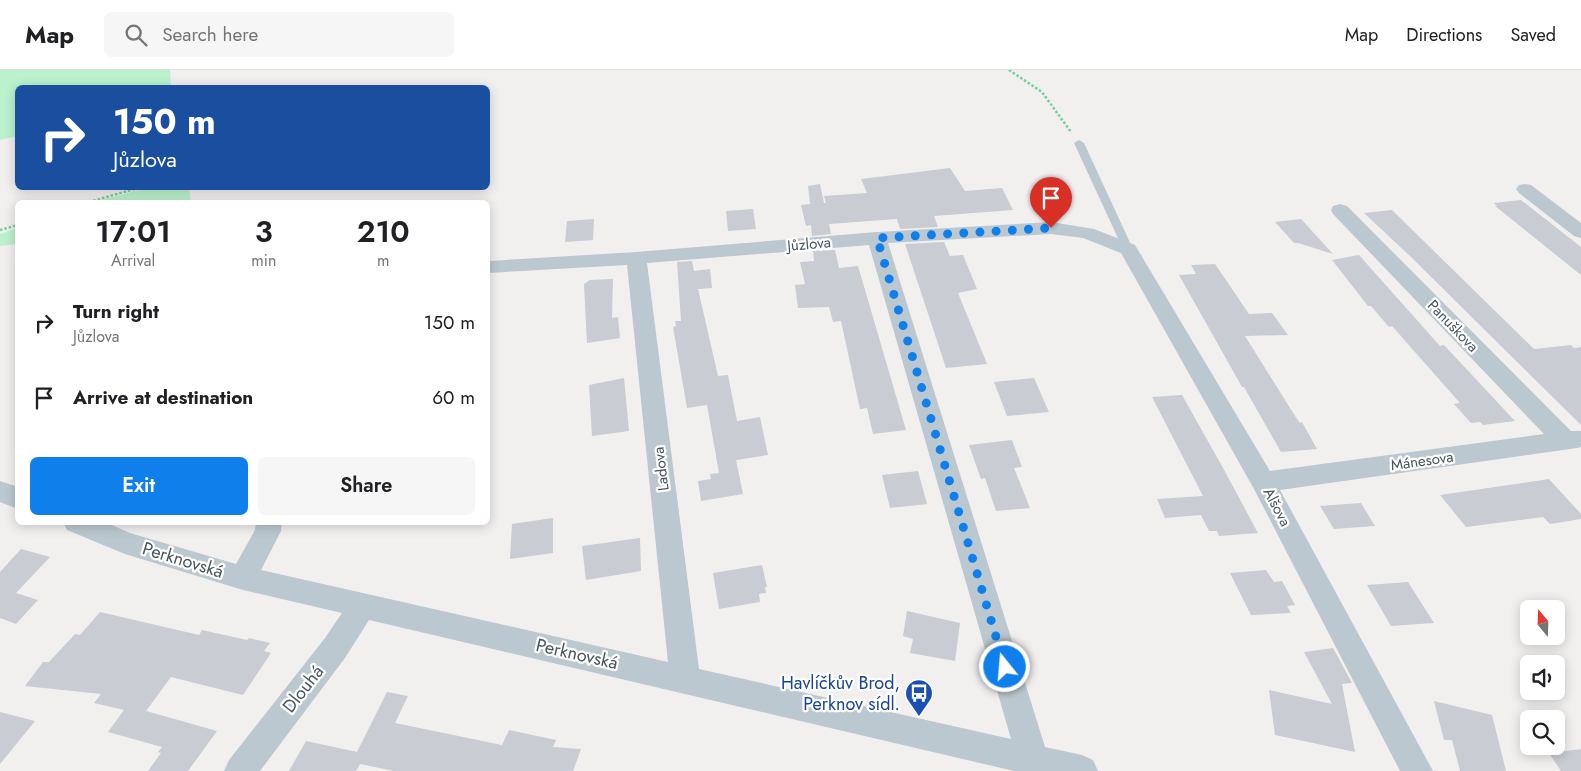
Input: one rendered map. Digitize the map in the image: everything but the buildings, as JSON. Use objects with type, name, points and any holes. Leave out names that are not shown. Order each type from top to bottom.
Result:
[{"type":"street","points":[[1525,190],[1581,232]]},
{"type":"street","name":"Panuškova","points":[[1340,210],[1573,440]]},
{"type":"street","name":"Jůzlova","points":[[490,267],[636,258],[877,238],[1051,228],[1087,233],[1128,249]]},
{"type":"street","points":[[877,238],[1036,765]]},
{"type":"street","name":"Alšova","points":[[1128,249],[1264,482],[1417,771]]},
{"type":"street","name":"Ladova","points":[[636,258],[685,679]]},
{"type":"street","name":"Mánesova","points":[[1264,482],[1573,440]]},
{"type":"street","points":[[0,491],[15,498]]},
{"type":"street","name":"Perknovská","points":[[83,525],[125,543],[243,578],[685,679],[1036,765],[1082,771]]},
{"type":"street","points":[[243,578],[269,525]]},
{"type":"street","name":"Dlouhá","points":[[240,771],[335,648],[363,606]]},
{"type":"lane","points":[[1079,143],[1128,249]]},
{"type":"path","points":[[1009,70],[1042,92],[1079,143]]},
{"type":"path","points":[[96,200],[131,190]]},
{"type":"path","points":[[0,230],[15,225]]},
{"type":"green space","points":[[0,70],[170,70],[171,85],[15,85],[15,136],[0,140]]},
{"type":"green space","points":[[139,190],[189,190],[191,200],[102,200]]},
{"type":"green space","points":[[15,229],[15,244],[0,246],[0,234]]},
{"type":"place","name":"Havlíčkův Brod, Perknov sídl.","points":[[919,717]]},
{"type":"route","points":[[1005,667],[877,238],[1051,228]]}]
